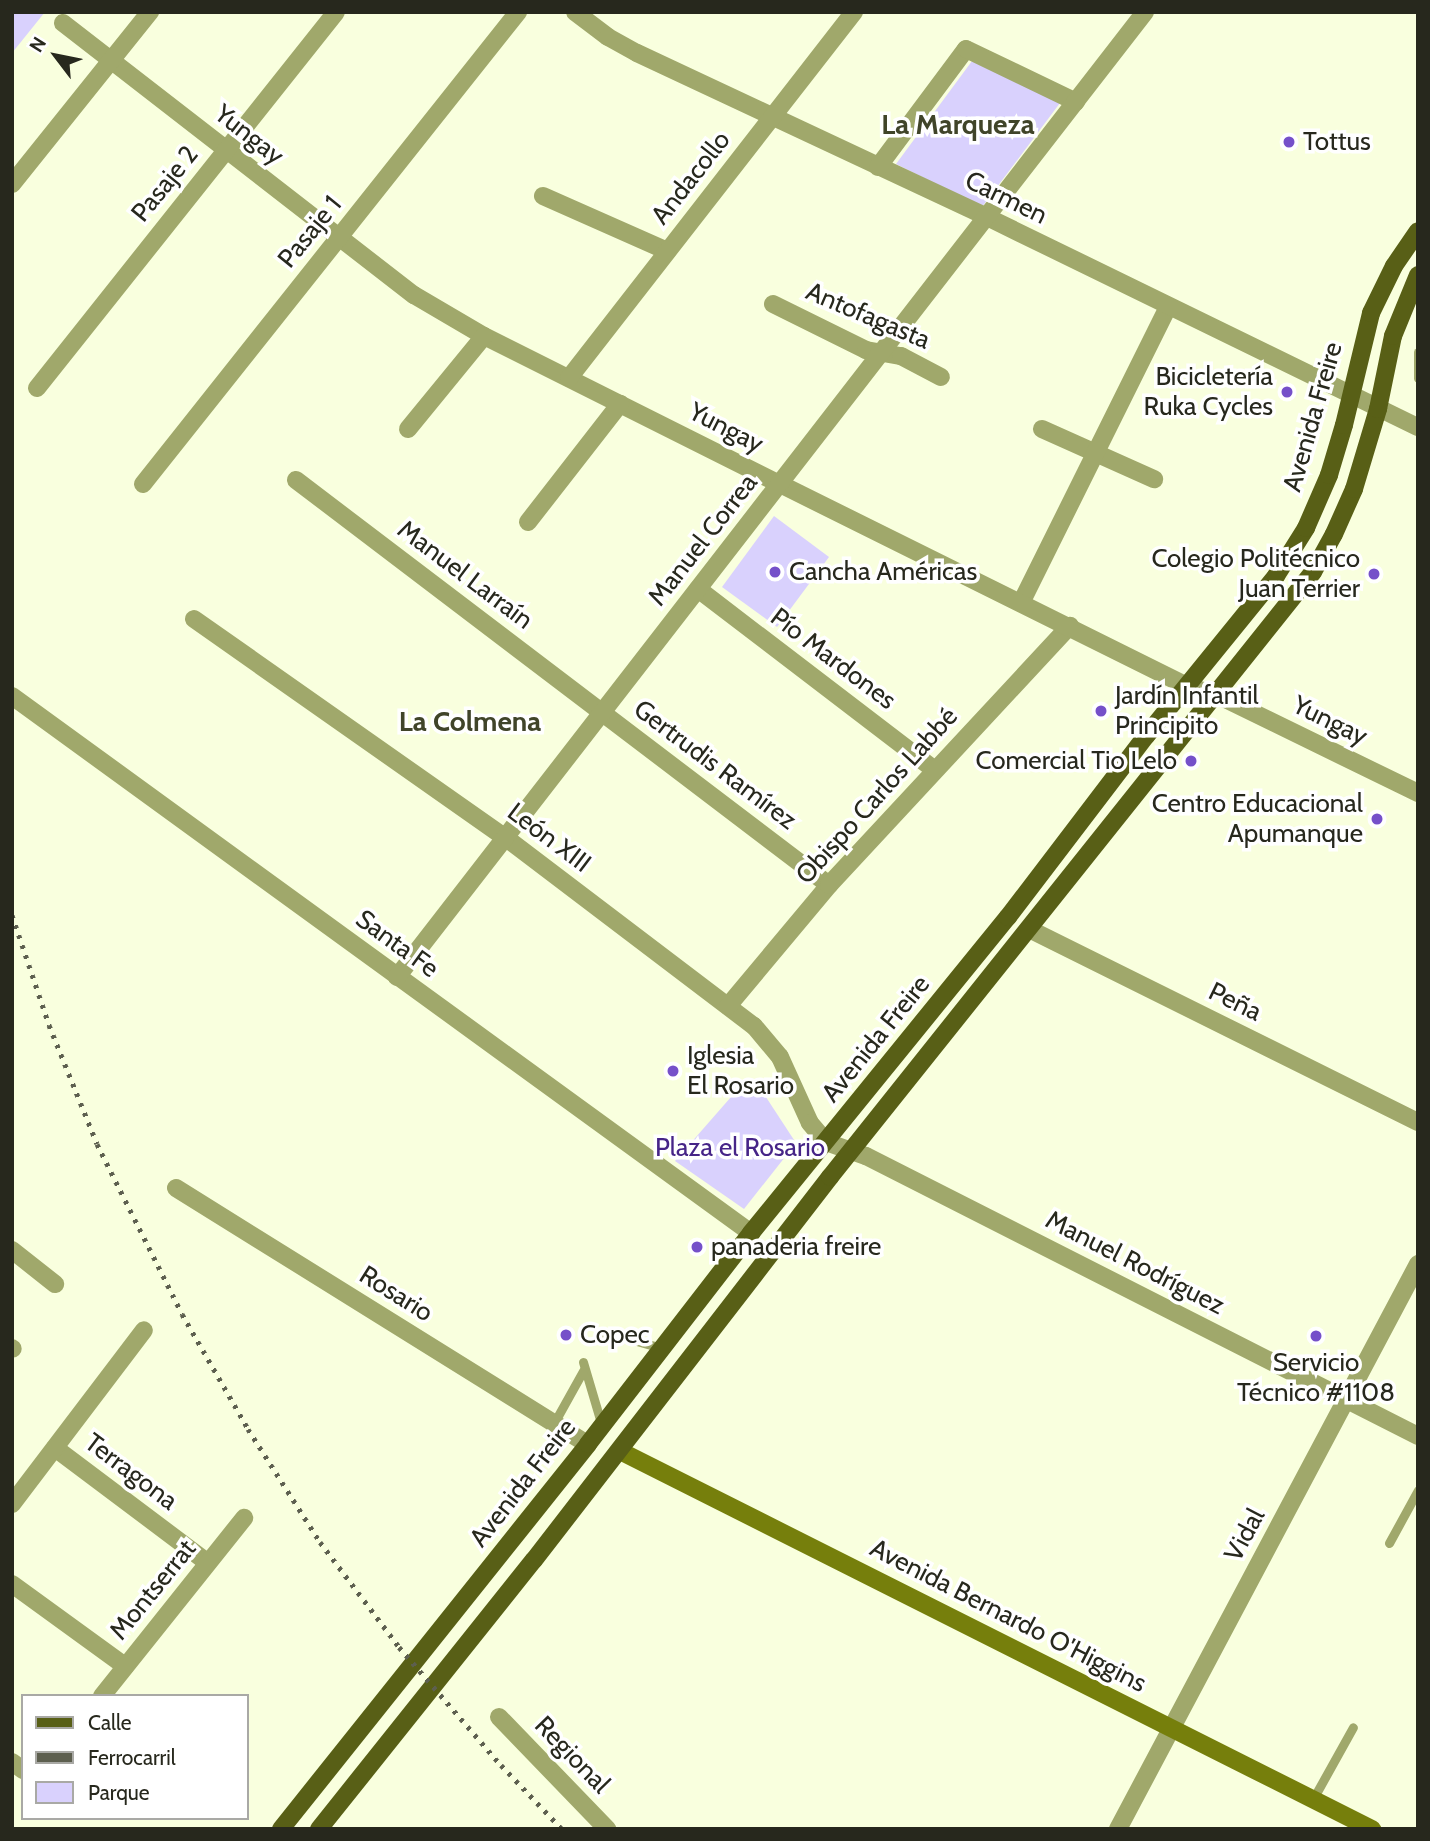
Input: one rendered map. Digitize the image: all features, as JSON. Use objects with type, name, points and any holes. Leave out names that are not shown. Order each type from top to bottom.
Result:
[{"type":"main road","name":"Avenida Freire","points":[[281,1829],[588,1444],[751,1233],[999,928],[1276,576],[1306,528],[1329,475],[1371,313],[1394,266],[1418,231]]},
{"type":"main road","name":"Avenida Freire","points":[[319,1829],[620,1451],[852,1150],[1288,606],[1324,555],[1354,489],[1378,409],[1393,336],[1418,275]]},
{"type":"main road","points":[[751,1233],[751,1279]]},
{"type":"main road","points":[[618,1404],[615,1429],[620,1451]]},
{"type":"main road","name":"Avenida Bernardo O'Higgins","points":[[620,1451],[1372,1829]]},
{"type":"street","points":[[12,184],[149,12]]},
{"type":"street","name":"Pasaje 2","points":[[37,388],[336,12]]},
{"type":"street","name":"Pasaje 1","points":[[143,484],[518,12]]},
{"type":"street","name":"Carmen","points":[[575,12],[608,37],[637,53],[987,218],[1418,427]]},
{"type":"street","name":"Andacollo","points":[[569,377],[854,12]]},
{"type":"street","name":"Manuel Correa","points":[[397,977],[1145,12]]},
{"type":"street","name":"Yungay","points":[[63,23],[414,295],[484,336],[1187,686],[1217,695],[1418,793]]},
{"type":"street","points":[[878,167],[966,49],[1076,102]]},
{"type":"street","points":[[543,196],[667,251]]},
{"type":"street","name":"Antofagasta","points":[[774,304],[866,350],[901,356],[941,377]]},
{"type":"street","points":[[1021,603],[1093,451],[1168,307]]},
{"type":"street","points":[[408,429],[484,336]]},
{"type":"street","points":[[528,523],[620,404]]},
{"type":"street","points":[[1042,429],[1154,478]]},
{"type":"street","name":"Manuel Larraín","points":[[296,480],[603,712]]},
{"type":"street","name":"Pío Mardones","points":[[698,590],[935,770]]},
{"type":"street","name":"León XIII","points":[[194,619],[506,838],[728,1006],[773,1046],[810,1123],[826,1142]]},
{"type":"street","name":"Obispo Carlos Labbé","points":[[728,1006],[829,885],[1070,626]]},
{"type":"street","name":"Santa Fe","points":[[12,696],[751,1233]]},
{"type":"street","name":"Gertrudis Ramírez","points":[[603,712],[829,885]]},
{"type":"street","name":"Peña","points":[[1029,929],[1418,1122]]},
{"type":"street","name":"Manuel Rodríguez","points":[[826,1142],[852,1150],[1418,1436]]},
{"type":"street","name":"Rosario","points":[[176,1188],[588,1444]]},
{"type":"street","points":[[12,1250],[55,1284]]},
{"type":"street","name":"Vidal","points":[[1118,1829],[1418,1265]]},
{"type":"street","points":[[12,1504],[144,1330]]},
{"type":"street","name":"Terragona","points":[[55,1448],[208,1563]]},
{"type":"street","name":"Montserrat","points":[[104,1694],[244,1518]]},
{"type":"street","points":[[12,1584],[125,1667]]},
{"type":"street","name":"Regional","points":[[499,1717],[607,1829]]},
{"type":"lane","points":[[1418,354],[1418,379]]},
{"type":"lane","points":[[600,1337],[615,1335],[663,1348]]},
{"type":"lane","points":[[554,1423],[583,1367],[602,1426]]},
{"type":"lane","points":[[1389,1543],[1418,1490]]},
{"type":"lane","points":[[1313,1799],[1353,1727]]},
{"type":"green space","points":[[12,12],[45,12],[12,53]]},
{"type":"green space","points":[[972,61],[1060,103],[982,207],[896,164]]},
{"type":"green space","name":"Cancha Américas","points":[[774,516],[829,557],[777,627],[722,587]]},
{"type":"green space","name":"Plaza el Rosario","points":[[745,1081],[760,1088],[796,1143],[744,1209],[675,1161]]},
{"type":"railway","points":[[12,915],[49,1025],[97,1144],[182,1314],[248,1429],[320,1542],[399,1647],[501,1765],[562,1829]]},
{"type":"place","name":"Tottus","points":[[1289,142]]},
{"type":"place","name":"Bicicletería Ruka Cycles","points":[[1287,392]]},
{"type":"place","name":"Cancha Américas","points":[[775,572]]},
{"type":"place","name":"Colegio Politécnico Juan Terrier","points":[[1374,574]]},
{"type":"place","name":"Jardín Infantil Principito","points":[[1101,711]]},
{"type":"place","name":"Comercial Tio Lelo","points":[[1191,761]]},
{"type":"place","name":"Centro Educacional Apumanque","points":[[1377,819]]},
{"type":"place","name":"Iglesia El Rosario","points":[[673,1071]]},
{"type":"place","name":"panaderia freire","points":[[697,1247]]},
{"type":"place","name":"Copec","points":[[566,1335]]},
{"type":"place","name":"Servicio Técnico #1108","points":[[1316,1336]]},
{"type":"district","name":"La Marqueza","points":[[958,124]]},
{"type":"district","name":"La Colmena","points":[[470,721]]}]
